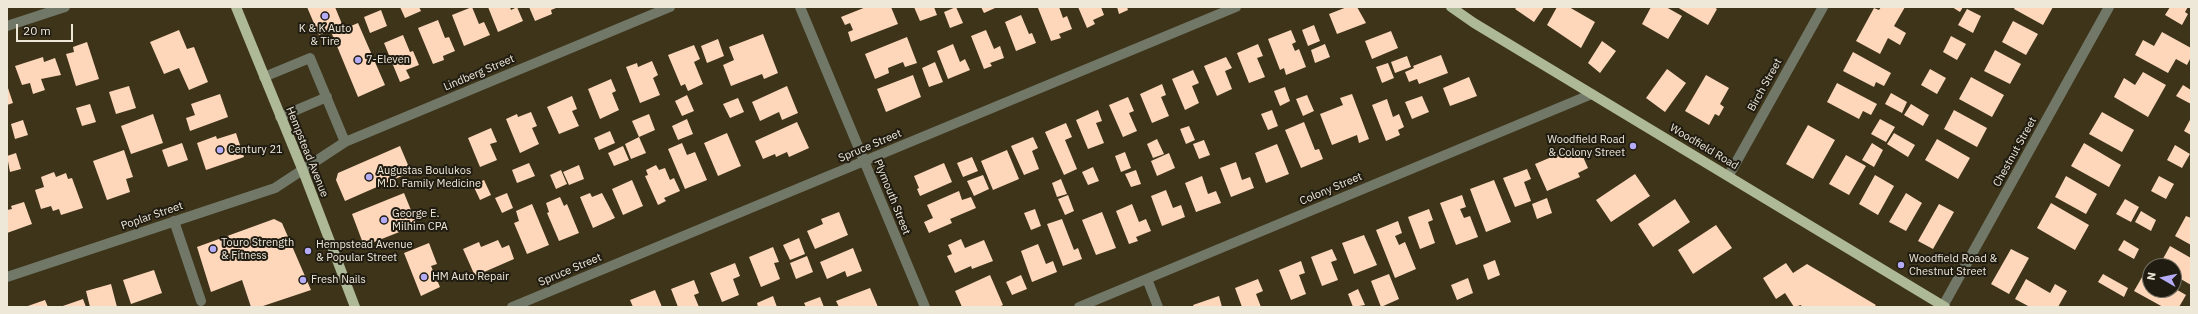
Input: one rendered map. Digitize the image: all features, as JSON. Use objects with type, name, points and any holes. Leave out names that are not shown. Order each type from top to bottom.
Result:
[{"type":"main road","name":"Hempstead Avenue","points":[[236,7],[303,171],[355,307]]},
{"type":"main road","name":"Woodfield Road","points":[[1451,7],[1943,307]]},
{"type":"street","points":[[7,26],[65,7]]},
{"type":"street","name":"Lindberg Street","points":[[303,171],[345,142],[670,7]]},
{"type":"street","name":"Plymouth Street","points":[[800,7],[925,307]]},
{"type":"street","name":"Spruce Street","points":[[512,307],[1236,7]]},
{"type":"street","name":"Birch Street","points":[[1729,176],[1822,7]]},
{"type":"street","name":"Chestnut Street","points":[[1943,307],[2109,7]]},
{"type":"street","points":[[264,77],[310,58],[345,142]]},
{"type":"street","name":"Colony Street","points":[[1078,307],[1592,94]]},
{"type":"street","points":[[280,117],[327,97]]},
{"type":"street","name":"Poplar Street","points":[[7,277],[275,188],[303,171]]},
{"type":"street","points":[[174,221],[201,301]]},
{"type":"street","points":[[1147,279],[1158,307]]},
{"type":"building","name":"K & K Auto & Tire","points":[[307,7],[335,7],[342,24],[319,35]]},
{"type":"building","points":[[400,7],[419,7],[421,11],[405,18]]},
{"type":"building","points":[[472,7],[479,24],[484,22],[490,35],[464,46],[452,15]]},
{"type":"building","points":[[488,7],[510,7],[511,10],[517,7],[523,21],[498,32]]},
{"type":"building","points":[[529,7],[556,8],[551,10],[552,14],[535,21]]},
{"type":"building","points":[[866,7],[891,7],[898,24],[851,42],[848,32],[853,30],[850,23],[845,25],[841,17]]},
{"type":"building","points":[[914,7],[934,7],[937,15],[920,21]]},
{"type":"building","points":[[956,7],[963,23],[950,28],[944,12]]},
{"type":"building","points":[[981,7],[994,7],[995,8],[984,13]]},
{"type":"building","points":[[1059,7],[1063,18],[1067,16],[1072,29],[1059,34],[1061,38],[1051,41],[1038,8]]},
{"type":"building","points":[[1078,7],[1101,7],[1104,15],[1093,20],[1095,24],[1087,28]]},
{"type":"building","points":[[1117,7],[1127,7],[1128,10],[1119,14]]},
{"type":"building","points":[[1347,7],[1357,7],[1366,23],[1337,34],[1329,14]]},
{"type":"building","points":[[1517,7],[1544,7],[1534,22],[1515,9]]},
{"type":"building","points":[[1557,7],[1569,7],[1595,22],[1581,48],[1547,25]]},
{"type":"building","points":[[1651,7],[1666,7],[1682,16],[1668,39],[1642,24]]},
{"type":"building","points":[[1677,7],[1714,7],[1717,9],[1708,25]]},
{"type":"building","points":[[1881,7],[1905,7],[1894,26],[1906,33],[1900,45],[1888,38],[1880,54],[1856,41],[1874,8],[1879,10]]},
{"type":"building","points":[[1952,7],[1963,7],[1960,12]]},
{"type":"building","points":[[2015,7],[2053,7],[2043,25],[2014,9]]},
{"type":"building","points":[[2170,7],[2188,7],[2185,12],[2188,14],[2182,25],[2165,15]]},
{"type":"building","points":[[1967,9],[1981,16],[1973,33],[1958,25]]},
{"type":"building","points":[[381,10],[387,26],[370,33],[364,17]]},
{"type":"building","points":[[1021,15],[1029,34],[1032,33],[1036,43],[1016,51],[1005,22]]},
{"type":"building","points":[[438,20],[445,38],[449,37],[455,51],[443,56],[444,60],[433,64],[418,28]]},
{"type":"building","points":[[2013,21],[2038,34],[2026,55],[2002,42]]},
{"type":"building","name":"7-Eleven","points":[[358,23],[385,85],[358,97],[332,34]]},
{"type":"building","points":[[1314,25],[1320,41],[1308,46],[1302,30]]},
{"type":"building","points":[[179,30],[187,49],[194,47],[208,82],[189,90],[179,68],[164,74],[150,42]]},
{"type":"building","points":[[986,30],[994,49],[1000,46],[1004,58],[990,63],[992,66],[984,69],[971,36]]},
{"type":"building","points":[[1291,30],[1296,42],[1292,44],[1295,51],[1299,49],[1306,67],[1286,75],[1284,68],[1280,70],[1268,39]]},
{"type":"building","points":[[1391,31],[1398,48],[1372,59],[1365,41]]},
{"type":"building","points":[[2162,32],[2191,48],[2191,57],[2187,65],[2176,59],[2168,73],[2135,55],[2143,40],[2154,46]]},
{"type":"building","points":[[763,34],[778,73],[764,79],[762,74],[731,86],[723,65],[734,60],[729,47]]},
{"type":"building","points":[[403,35],[410,52],[413,51],[419,65],[406,70],[410,78],[400,82],[384,43]]},
{"type":"building","points":[[1951,36],[1966,44],[1957,60],[1943,52]]},
{"type":"building","points":[[907,37],[917,63],[905,67],[903,62],[888,68],[889,73],[875,79],[865,54]]},
{"type":"building","points":[[718,39],[724,56],[707,63],[701,46]]},
{"type":"building","points":[[1602,41],[1616,51],[1600,73],[1588,63]]},
{"type":"building","points":[[87,42],[99,79],[76,86],[66,54],[74,52],[73,47]]},
{"type":"building","points":[[953,44],[960,62],[965,59],[970,70],[948,79],[937,51]]},
{"type":"building","points":[[1258,44],[1263,56],[1257,58],[1265,77],[1249,83],[1237,53]]},
{"type":"building","points":[[1325,44],[1330,57],[1315,63],[1311,50]]},
{"type":"building","points":[[694,45],[700,59],[694,62],[703,84],[688,91],[685,84],[681,86],[668,55]]},
{"type":"building","points":[[1995,50],[2021,64],[2010,84],[1984,71]]},
{"type":"building","points":[[1853,52],[1891,73],[1884,86],[1876,82],[1874,87],[1843,71]]},
{"type":"building","points":[[1441,55],[1448,73],[1419,84],[1417,79],[1409,82],[1405,72],[1414,68],[1413,66]]},
{"type":"building","points":[[1407,56],[1411,67],[1395,73],[1391,62]]},
{"type":"building","points":[[43,57],[44,62],[55,58],[61,75],[41,79],[45,90],[33,94],[30,83],[22,85],[15,66]]},
{"type":"building","points":[[1226,57],[1232,68],[1225,71],[1232,89],[1217,96],[1204,66]]},
{"type":"building","points":[[652,61],[658,75],[653,78],[660,95],[640,103],[626,67],[637,63],[638,67]]},
{"type":"building","points":[[935,62],[943,82],[929,87],[922,68]]},
{"type":"building","points":[[1388,63],[1394,78],[1382,83],[1376,67]]},
{"type":"building","points":[[1667,69],[1686,83],[1665,112],[1646,98]]},
{"type":"building","points":[[1930,69],[1946,78],[1937,94],[1921,85]]},
{"type":"building","points":[[1193,70],[1199,83],[1192,86],[1199,103],[1185,110],[1172,79]]},
{"type":"building","points":[[2143,72],[2166,85],[2148,117],[2114,97],[2124,78],[2135,85]]},
{"type":"building","points":[[913,75],[921,97],[886,112],[877,89]]},
{"type":"building","points":[[1706,75],[1729,88],[1720,104],[1724,107],[1719,116],[1715,114],[1709,125],[1685,111]]},
{"type":"building","points":[[1469,77],[1477,96],[1450,106],[1443,88]]},
{"type":"building","points":[[1971,77],[2004,95],[1992,117],[1959,99]]},
{"type":"building","points":[[611,79],[616,91],[612,93],[619,110],[600,119],[588,89]]},
{"type":"building","points":[[1837,83],[1877,104],[1871,115],[1863,111],[1859,119],[1827,102]]},
{"type":"building","points":[[1162,84],[1166,95],[1161,97],[1169,116],[1152,123],[1140,94]]},
{"type":"building","points":[[7,85],[13,103],[7,105]]},
{"type":"building","points":[[2183,85],[2191,90],[2191,104],[2176,96]]},
{"type":"building","points":[[129,86],[136,108],[116,114],[109,92]]},
{"type":"building","points":[[787,86],[798,113],[782,120],[779,112],[760,121],[752,102]]},
{"type":"building","points":[[1285,87],[1290,101],[1280,106],[1274,91]]},
{"type":"building","points":[[1891,93],[1907,102],[1902,113],[1885,104]]},
{"type":"building","points":[[220,94],[228,117],[190,131],[186,118],[195,115],[191,104]]},
{"type":"building","points":[[1352,94],[1369,139],[1359,143],[1357,135],[1332,145],[1320,114],[1343,105],[1340,98]]},
{"type":"building","points":[[687,95],[694,111],[682,116],[675,101]]},
{"type":"building","points":[[1307,95],[1314,111],[1303,116],[1296,99]]},
{"type":"building","points":[[572,96],[577,109],[572,111],[579,126],[559,134],[547,107]]},
{"type":"building","points":[[1422,96],[1429,112],[1412,119],[1405,102]]},
{"type":"building","points":[[1128,97],[1134,111],[1129,113],[1137,131],[1123,137],[1109,105]]},
{"type":"building","points":[[738,98],[744,112],[730,118],[723,104]]},
{"type":"building","points":[[1387,99],[1393,117],[1399,114],[1404,127],[1398,130],[1400,135],[1386,141],[1372,105]]},
{"type":"building","points":[[90,104],[96,122],[82,126],[76,108]]},
{"type":"building","points":[[1911,104],[1929,115],[1923,126],[1904,115]]},
{"type":"building","points":[[1098,110],[1102,121],[1096,123],[1104,143],[1088,149],[1076,120]]},
{"type":"building","points":[[1272,110],[1278,126],[1268,130],[1261,114]]},
{"type":"building","points":[[1954,110],[1987,128],[1977,147],[1944,129]]},
{"type":"building","points":[[531,112],[537,126],[532,128],[539,144],[520,153],[506,119],[517,114],[518,117]]},
{"type":"building","points":[[2102,112],[2134,130],[2122,152],[2089,134]]},
{"type":"building","points":[[153,114],[163,143],[131,154],[121,126]]},
{"type":"building","points":[[649,114],[655,130],[639,137],[632,121]]},
{"type":"building","points":[[2191,118],[2191,135],[2184,131]]},
{"type":"building","points":[[687,119],[693,134],[678,140],[672,126]]},
{"type":"building","points":[[1880,119],[1895,127],[1886,142],[1871,134]]},
{"type":"building","points":[[23,120],[28,135],[15,139],[11,124]]},
{"type":"building","points":[[797,122],[809,148],[789,157],[787,152],[776,157],[775,154],[763,159],[755,141]]},
{"type":"building","points":[[1304,122],[1315,150],[1319,149],[1323,159],[1301,168],[1285,130]]},
{"type":"building","points":[[1066,123],[1072,137],[1065,140],[1077,169],[1064,175],[1045,132]]},
{"type":"building","points":[[1808,125],[1835,140],[1813,179],[1786,164]]},
{"type":"building","points":[[1189,126],[1195,140],[1186,144],[1180,129]]},
{"type":"building","points":[[491,128],[497,142],[490,144],[497,160],[480,167],[468,138]]},
{"type":"building","points":[[610,131],[615,143],[599,150],[594,138]]},
{"type":"building","name":"Century 21","points":[[236,133],[244,157],[206,170],[197,143],[216,136],[217,139]]},
{"type":"building","points":[[727,133],[741,166],[718,176],[704,143]]},
{"type":"building","points":[[1894,133],[1915,145],[1908,157],[1887,144]]},
{"type":"building","points":[[639,137],[646,153],[631,159],[625,144]]},
{"type":"building","points":[[1033,137],[1038,148],[1032,151],[1039,169],[1024,175],[1011,146]]},
{"type":"building","points":[[1157,139],[1164,154],[1153,158],[1147,144]]},
{"type":"building","points":[[1937,139],[1970,158],[1958,179],[1925,160]]},
{"type":"building","points":[[1204,140],[1210,155],[1199,159],[1193,144]]},
{"type":"building","points":[[182,143],[188,160],[168,167],[162,150]]},
{"type":"building","points":[[682,143],[687,155],[695,152],[707,180],[685,189],[668,149]]},
{"type":"building","points":[[1872,143],[1883,150],[1874,167],[1862,160]]},
{"type":"building","points":[[2084,143],[2121,165],[2109,187],[2071,166]]},
{"type":"building","points":[[1277,144],[1289,174],[1266,183],[1255,153]]},
{"type":"building","points":[[2175,145],[2190,154],[2182,168],[2167,160]]},
{"type":"building","name":"Augustas Boulukos M.D. Family Medicine","points":[[400,146],[411,172],[345,201],[336,180],[338,173]]},
{"type":"building","points":[[623,146],[629,160],[614,166],[608,153]]},
{"type":"building","points":[[124,150],[133,177],[126,179],[130,192],[107,200],[93,161]]},
{"type":"building","points":[[1007,150],[1019,179],[993,190],[981,161]]},
{"type":"building","points":[[1568,150],[1570,154],[1580,150],[1588,168],[1578,173],[1580,177],[1547,191],[1535,164]]},
{"type":"building","points":[[1125,152],[1131,168],[1121,172],[1115,156]]},
{"type":"building","points":[[16,153],[21,169],[10,172],[7,156]]},
{"type":"building","points":[[1169,153],[1175,168],[1157,176],[1151,161]]},
{"type":"building","points":[[1846,155],[1866,166],[1849,195],[1829,184]]},
{"type":"building","points":[[972,157],[978,171],[963,177],[957,163]]},
{"type":"building","points":[[1236,162],[1242,180],[1250,177],[1254,188],[1231,197],[1220,168]]},
{"type":"building","points":[[529,163],[535,176],[517,183],[512,170]]},
{"type":"building","points":[[944,163],[952,182],[920,196],[917,189],[919,188],[914,176]]},
{"type":"building","points":[[579,165],[584,179],[569,185],[563,172]]},
{"type":"building","points":[[656,165],[659,170],[665,168],[670,180],[674,178],[680,191],[664,198],[666,201],[658,205],[645,176],[648,175],[646,170]]},
{"type":"building","points":[[1093,167],[1099,181],[1088,185],[1082,172]]},
{"type":"building","points":[[1527,169],[1531,179],[1524,182],[1531,201],[1515,207],[1503,178]]},
{"type":"building","points":[[561,170],[567,184],[556,189],[550,175]]},
{"type":"building","points":[[1136,170],[1141,184],[1131,187],[1125,174]]},
{"type":"building","points":[[54,172],[56,177],[66,173],[68,179],[72,178],[83,208],[61,215],[59,209],[53,211],[51,206],[41,209],[35,190],[44,187],[41,177]]},
{"type":"building","points":[[1635,174],[1650,196],[1611,222],[1596,200]]},
{"type":"building","points":[[983,175],[989,189],[974,196],[967,181]]},
{"type":"building","points":[[1875,175],[1894,186],[1878,215],[1859,204]]},
{"type":"building","points":[[1202,176],[1208,194],[1216,191],[1221,203],[1196,212],[1185,183]]},
{"type":"building","points":[[2066,176],[2097,194],[2086,214],[2055,197]]},
{"type":"building","points":[[2159,176],[2174,184],[2166,199],[2151,191]]},
{"type":"building","points":[[1061,179],[1067,194],[1057,197],[1052,183]]},
{"type":"building","points":[[484,180],[491,195],[480,200],[473,185]]},
{"type":"building","points":[[632,180],[643,206],[623,215],[612,189]]},
{"type":"building","points":[[1494,180],[1511,222],[1486,232],[1470,189]]},
{"type":"building","points":[[1166,190],[1173,208],[1181,205],[1185,217],[1162,226],[1151,196]]},
{"type":"building","points":[[959,191],[962,200],[971,197],[976,208],[950,219],[952,223],[929,233],[924,222],[933,218],[927,205]]},
{"type":"building","name":"George E. Milhim CPA","points":[[404,193],[417,225],[364,246],[352,214]]},
{"type":"building","points":[[507,193],[513,208],[502,213],[495,198]]},
{"type":"building","points":[[590,193],[592,197],[602,193],[615,218],[593,228],[580,197]]},
{"type":"building","points":[[1906,193],[1922,203],[1906,231],[1889,222]]},
{"type":"building","points":[[1068,195],[1074,211],[1065,215],[1058,199]]},
{"type":"building","points":[[1462,195],[1466,207],[1460,209],[1464,218],[1470,216],[1478,237],[1456,245],[1440,203]]},
{"type":"building","points":[[560,197],[564,206],[567,204],[579,233],[559,241],[547,213],[549,212],[546,203]]},
{"type":"building","points":[[1547,198],[1552,213],[1537,219],[1532,204]]},
{"type":"building","points":[[1675,199],[1690,222],[1653,247],[1638,224]]},
{"type":"building","points":[[2125,199],[2139,207],[2131,222],[2116,214]]},
{"type":"building","points":[[24,202],[32,224],[7,233],[7,210],[12,209],[11,206]]},
{"type":"building","points":[[2051,203],[2089,225],[2075,250],[2037,228]]},
{"type":"building","points":[[532,204],[549,245],[527,254],[514,223],[519,221],[516,211]]},
{"type":"building","points":[[1132,204],[1139,222],[1146,219],[1151,231],[1136,237],[1138,241],[1129,244],[1116,211]]},
{"type":"building","points":[[1939,204],[1954,212],[1933,249],[1918,241]]},
{"type":"building","points":[[1035,209],[1041,226],[1031,230],[1024,213]]},
{"type":"building","points":[[1429,209],[1433,220],[1428,222],[1435,243],[1420,249],[1408,217]]},
{"type":"building","points":[[2141,211],[2156,220],[2151,231],[2135,222]]},
{"type":"building","points":[[839,212],[848,235],[815,249],[807,231],[823,224],[821,219]]},
{"type":"building","points":[[1102,212],[1116,248],[1096,255],[1082,220]]},
{"type":"building","points":[[2186,216],[2191,218],[2191,245],[2175,236]]},
{"type":"building","points":[[274,219],[282,223],[311,290],[260,307],[251,307],[242,280],[211,292],[197,247]]},
{"type":"building","points":[[1062,219],[1074,250],[1078,248],[1082,259],[1063,266],[1047,224]]},
{"type":"building","points":[[1398,221],[1402,233],[1395,236],[1399,245],[1405,242],[1416,269],[1395,278],[1376,230]]},
{"type":"building","points":[[1716,225],[1732,248],[1693,274],[1678,250]]},
{"type":"building","points":[[1364,235],[1377,265],[1354,274],[1342,243]]},
{"type":"building","points":[[799,238],[805,254],[790,260],[783,245]]},
{"type":"building","points":[[961,239],[965,248],[984,240],[993,261],[972,269],[971,266],[955,273],[947,256],[952,254],[948,245]]},
{"type":"building","points":[[498,240],[502,248],[509,245],[514,259],[475,276],[463,249],[479,242],[481,247]]},
{"type":"building","points":[[2124,240],[2139,249],[2134,259],[2118,250]]},
{"type":"building","points":[[429,243],[437,264],[431,266],[440,287],[421,296],[404,253]]},
{"type":"building","points":[[1038,244],[1046,264],[1053,261],[1057,272],[1032,282],[1021,251]]},
{"type":"building","points":[[2170,246],[2191,258],[2191,285],[2182,280],[2182,258],[2163,258]]},
{"type":"building","points":[[773,247],[779,262],[774,263],[780,279],[761,287],[749,257]]},
{"type":"building","points":[[853,248],[862,271],[847,277],[845,271],[827,279],[820,262]]},
{"type":"building","points":[[1332,249],[1337,260],[1331,262],[1338,280],[1322,286],[1311,257]]},
{"type":"building","points":[[2011,249],[2029,258],[2009,294],[1991,284]]},
{"type":"building","points":[[807,256],[813,272],[796,279],[790,263]]},
{"type":"building","points":[[1495,260],[1500,275],[1488,280],[1483,265]]},
{"type":"building","points":[[1301,261],[1305,273],[1299,275],[1306,294],[1291,300],[1279,270]]},
{"type":"building","points":[[735,263],[740,276],[733,279],[739,295],[722,302],[710,273]]},
{"type":"building","points":[[1786,263],[1793,273],[1807,264],[1876,305],[1874,307],[1802,307],[1801,305],[1794,307],[1785,293],[1776,299],[1763,278]]},
{"type":"building","points":[[154,270],[162,293],[131,304],[123,280]]},
{"type":"building","points":[[1389,274],[1399,299],[1381,307],[1371,281]]},
{"type":"building","points":[[2103,274],[2128,288],[2124,297],[2098,282]]},
{"type":"building","points":[[990,275],[1003,305],[999,307],[962,307],[955,291]]},
{"type":"building","points":[[1021,275],[1027,289],[1012,295],[1006,282]]},
{"type":"building","points":[[2142,277],[2142,295],[2134,291]]},
{"type":"building","points":[[1468,278],[1473,293],[1457,300],[1451,285]]},
{"type":"building","points":[[1258,279],[1263,291],[1256,294],[1261,307],[1242,307],[1235,288]]},
{"type":"building","points":[[2026,279],[2050,293],[2055,284],[2067,291],[2058,307],[2030,307],[2015,299]]},
{"type":"building","points":[[694,280],[699,293],[694,295],[699,307],[678,307],[671,289]]},
{"type":"building","points":[[111,284],[117,307],[90,307],[86,291]]},
{"type":"building","points":[[870,288],[878,307],[839,307],[836,301]]},
{"type":"building","points":[[1358,289],[1365,305],[1353,307],[1348,294]]},
{"type":"building","points":[[655,290],[662,307],[633,307],[630,300]]},
{"type":"building","points":[[2182,293],[2186,295],[2179,307],[2163,307],[2147,298],[2182,298]]},
{"type":"building","points":[[773,296],[777,307],[758,307],[757,303]]},
{"type":"building","points":[[1219,296],[1222,307],[1194,307],[1193,305]]},
{"type":"building","points":[[820,297],[824,307],[806,307],[804,303]]},
{"type":"building","points":[[83,299],[86,307],[60,307]]},
{"type":"building","points":[[45,300],[48,307],[25,307]]},
{"type":"place","name":"K & K Auto & Tire","points":[[325,16]]},
{"type":"place","name":"7-Eleven","points":[[358,60]]},
{"type":"place","name":"Woodfield Road & Colony Street","points":[[1633,146]]},
{"type":"place","name":"Century 21","points":[[220,150]]},
{"type":"place","name":"Augustas Boulukos M.D. Family Medicine","points":[[369,177]]},
{"type":"place","name":"George E. Milhim CPA","points":[[384,220]]},
{"type":"place","name":"Touro Strength & Fitness","points":[[213,249]]},
{"type":"place","name":"Hempstead Avenue & Popular Street","points":[[308,251]]},
{"type":"place","name":"Woodfield Road & Chestnut Street","points":[[1901,265]]},
{"type":"place","name":"HM Auto Repair","points":[[424,277]]},
{"type":"place","name":"Fresh Nails","points":[[303,280]]}]
